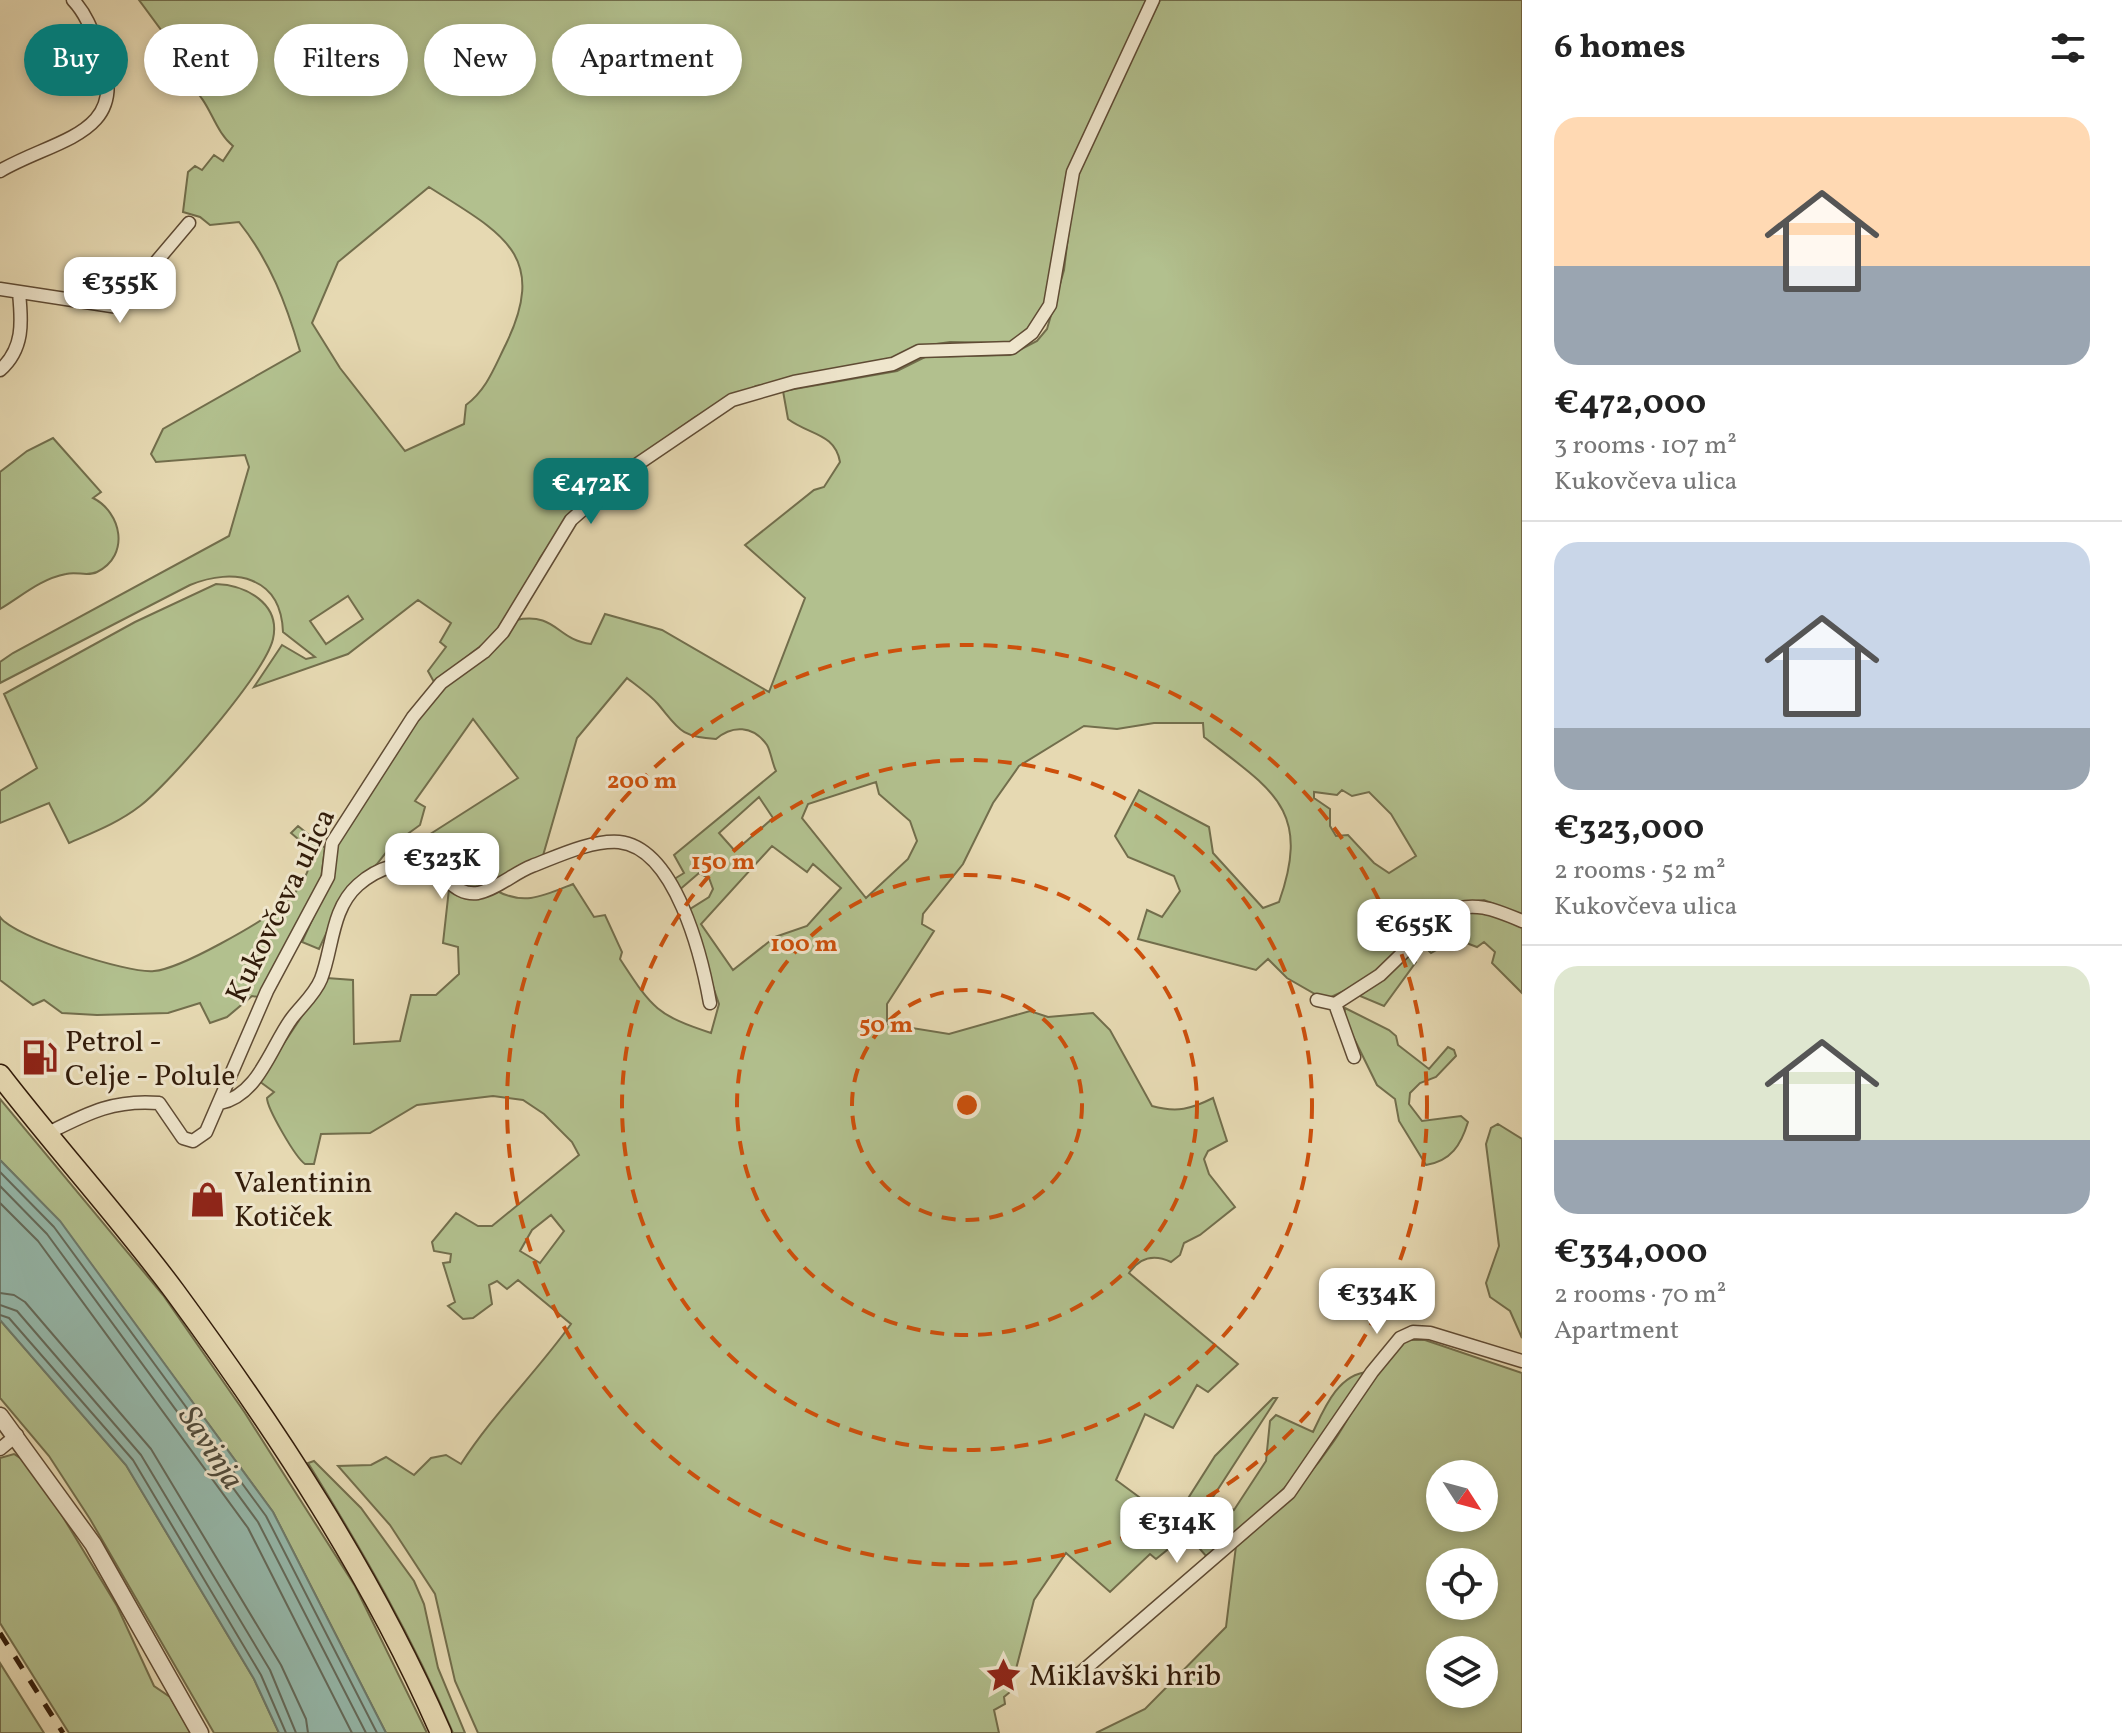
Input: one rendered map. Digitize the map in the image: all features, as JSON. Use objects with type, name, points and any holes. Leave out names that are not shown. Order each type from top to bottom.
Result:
[{"type":"main road","points":[[0,1075],[173,1290],[296,1465],[387,1619],[441,1733]]},
{"type":"street","points":[[0,171],[99,120],[109,101],[108,74],[85,12],[73,0]]},
{"type":"street","name":"Kukovčeva ulica","points":[[46,1134],[105,1105],[159,1103],[183,1138],[193,1141],[206,1132],[267,991],[328,877],[332,843],[413,717],[441,683],[484,652],[503,632],[571,520],[623,474],[732,400],[794,382],[893,364],[919,351],[1012,348],[1032,333],[1050,305],[1073,172],[1153,0]]},
{"type":"street","points":[[0,289],[118,307],[189,223]]},
{"type":"street","points":[[0,370],[10,361],[19,344],[22,323],[19,293]]},
{"type":"street","name":"Kukovčeva ulica","points":[[220,1103],[232,1100],[270,1059],[290,1020],[320,980],[330,937],[356,886],[380,869],[400,865],[431,868],[456,888],[480,892],[529,867],[596,843],[621,842],[658,868],[674,892],[693,931],[710,1003]]},
{"type":"street","points":[[1317,1000],[1335,1004],[1380,975],[1444,913],[1474,905],[1522,921]]},
{"type":"street","points":[[1335,1004],[1354,1057]]},
{"type":"street","points":[[1077,1676],[1289,1493],[1380,1361],[1400,1338],[1413,1332],[1430,1333],[1522,1361]]},
{"type":"street","points":[[0,1416],[17,1435],[93,1544],[200,1733]]},
{"type":"street","points":[[0,1449],[17,1435]]},
{"type":"green space","points":[[139,0],[1147,0],[1067,171],[1045,302],[1032,325],[1013,343],[950,342],[916,347],[891,360],[756,386],[695,417],[621,470],[570,515],[540,558],[522,595],[491,638],[434,682],[428,671],[446,647],[440,642],[451,623],[418,600],[348,654],[254,687],[282,645],[306,659],[315,657],[283,632],[274,598],[264,588],[238,577],[223,577],[190,585],[0,683],[0,662],[13,653],[229,536],[249,467],[245,455],[156,462],[151,454],[163,429],[300,351],[276,283],[239,222],[210,225],[200,217],[183,212],[188,172],[195,166],[202,170],[214,155],[223,161],[233,146],[199,96],[258,96],[258,24],[157,24]],"holes":[[[429,187],[496,232],[510,248],[519,266],[522,287],[518,313],[494,370],[466,405],[464,424],[405,451],[340,368],[312,323],[338,262]],[[348,596],[363,619],[326,644],[310,621]]]},
{"type":"green space","points":[[1160,0],[1522,0],[1522,915],[1484,900],[1452,904],[1370,979],[1329,998],[1315,994],[1287,978],[1268,959],[1256,970],[1138,939],[1147,910],[1162,917],[1180,891],[1174,876],[1128,857],[1115,836],[1139,790],[1209,827],[1213,853],[1263,908],[1279,902],[1291,844],[1288,823],[1279,804],[1266,788],[1204,737],[1203,723],[1154,723],[1117,729],[1084,726],[1019,766],[993,803],[963,864],[923,914],[922,924],[934,931],[887,1004],[887,1024],[949,1034],[1030,1011],[1048,1017],[1093,1013],[1110,1030],[1152,1106],[1184,1109],[1213,1098],[1227,1141],[1208,1151],[1204,1159],[1209,1174],[1235,1207],[1200,1235],[1184,1243],[1180,1255],[1171,1262],[1148,1258],[1129,1273],[1238,1364],[1208,1392],[1197,1385],[1173,1428],[1145,1414],[1116,1480],[1173,1522],[1215,1456],[1273,1398],[1277,1398],[1213,1497],[1234,1510],[1266,1461],[1270,1421],[1276,1415],[1313,1432],[1327,1403],[1340,1386],[1357,1374],[1368,1372],[1316,1450],[1277,1496],[1206,1556],[1187,1534],[1156,1559],[1150,1554],[1110,1592],[1066,1553],[1034,1600],[1010,1692],[1004,1697],[1005,1704],[994,1710],[999,1733],[478,1733],[455,1681],[435,1594],[390,1525],[338,1466],[371,1465],[386,1457],[414,1475],[431,1458],[446,1455],[461,1464],[558,1342],[571,1324],[518,1280],[507,1289],[497,1281],[489,1285],[492,1304],[473,1318],[463,1319],[448,1306],[455,1302],[443,1263],[450,1262],[451,1254],[434,1251],[432,1242],[456,1213],[478,1226],[492,1226],[579,1155],[572,1142],[544,1114],[523,1100],[493,1096],[417,1105],[370,1133],[321,1134],[314,1164],[305,1164],[272,1112],[267,1098],[274,1092],[259,1081],[327,978],[353,980],[354,1044],[400,1041],[411,995],[436,995],[459,974],[458,947],[443,943],[449,889],[470,897],[495,890],[515,898],[534,898],[573,884],[594,917],[605,915],[622,952],[620,959],[656,1007],[711,1033],[719,1004],[687,911],[709,897],[713,889],[709,878],[699,873],[677,892],[671,881],[684,873],[674,855],[776,771],[767,745],[755,734],[735,729],[716,739],[687,734],[651,697],[627,678],[577,738],[542,859],[501,881],[468,887],[457,884],[491,864],[477,836],[430,860],[411,858],[402,852],[518,778],[473,719],[415,801],[425,807],[420,825],[391,846],[377,864],[346,891],[319,949],[302,942],[332,876],[338,842],[417,718],[447,683],[503,641],[516,620],[540,620],[570,637],[591,644],[605,614],[662,630],[769,692],[805,598],[745,545],[814,490],[824,487],[840,462],[833,445],[827,440],[788,419],[783,391],[897,371],[925,357],[1010,355],[1037,341],[1047,329],[1064,270],[1073,196],[1081,164]],"holes":[[[876,782],[879,794],[910,821],[917,841],[908,859],[866,898],[802,818],[808,804]],[[1342,790],[1352,796],[1369,792],[1391,814],[1416,856],[1389,873],[1374,863],[1348,835],[1336,836],[1330,826],[1330,809],[1314,798],[1314,792],[1337,795]],[[759,797],[773,818],[735,851],[719,833]],[[772,846],[807,872],[813,864],[841,888],[807,926],[775,937],[733,970],[701,924]],[[551,1215],[564,1231],[540,1263],[520,1251],[532,1230]]]},
{"type":"green space","points":[[53,438],[101,492],[93,498],[103,505],[116,523],[118,545],[115,555],[108,565],[97,572],[57,576],[0,609],[0,472],[27,451]]},
{"type":"green space","points":[[216,584],[238,588],[258,598],[272,615],[273,639],[253,676],[193,752],[140,806],[69,843],[49,803],[0,823],[0,791],[37,768],[4,694],[135,622]]},
{"type":"green space","points":[[298,826],[325,848],[321,879],[258,997],[252,996],[227,1017],[210,1023],[200,1003],[168,1013],[62,1013],[44,1000],[33,1005],[0,980],[0,917],[48,944],[98,961],[140,970],[166,968],[221,944],[284,904],[300,886],[307,873],[312,851],[291,833]]},
{"type":"green space","points":[[1465,907],[1522,924],[1522,993],[1492,963],[1495,952],[1484,942],[1477,947],[1456,939],[1431,953],[1419,941],[1439,919]]},
{"type":"green space","points":[[1409,954],[1416,962],[1384,1006],[1360,996]]},
{"type":"green space","points":[[1345,1008],[1389,1030],[1396,1036],[1398,1045],[1429,1069],[1448,1047],[1454,1050],[1456,1056],[1436,1077],[1420,1083],[1410,1093],[1409,1104],[1422,1121],[1461,1116],[1468,1122],[1454,1151],[1442,1160],[1426,1165],[1399,1121],[1395,1099],[1377,1085],[1344,1018]]},
{"type":"green space","points":[[0,1099],[163,1295],[245,1413],[355,1586],[427,1733],[386,1733],[273,1512],[60,1222],[0,1160]]},
{"type":"green space","points":[[1498,1124],[1522,1139],[1522,1338],[1510,1311],[1490,1297],[1486,1283],[1499,1246],[1486,1144],[1491,1128]]},
{"type":"green space","points":[[0,1320],[126,1465],[254,1679],[279,1733],[214,1733],[90,1519],[49,1456],[0,1398]]},
{"type":"green space","points":[[1406,1340],[1425,1340],[1522,1373],[1522,1733],[1096,1733],[1145,1709],[1226,1627],[1236,1546],[1301,1484],[1334,1441],[1384,1362]]},
{"type":"green space","points":[[14,1454],[23,1460],[52,1499],[117,1606],[154,1686],[170,1697],[191,1733],[69,1733],[0,1623],[0,1458]]},
{"type":"green space","points":[[314,1461],[361,1508],[414,1581],[424,1604],[438,1668],[465,1733],[453,1733],[386,1595],[308,1463]]},
{"type":"green space","points":[[0,1663],[44,1733],[0,1733]]},
{"type":"water","name":"Savinja","points":[[0,1160],[60,1221],[273,1512],[386,1733],[279,1733],[254,1679],[126,1465],[0,1320]]},
{"type":"railway","points":[[0,1633],[63,1733]]},
{"type":"place","name":"Petrol - Celje - Polule","points":[[39,1058]]},
{"type":"place","name":"Valentinin Kotiček","points":[[208,1199]]},
{"type":"place","name":"Miklavški hrib","points":[[1003,1675]]}]
